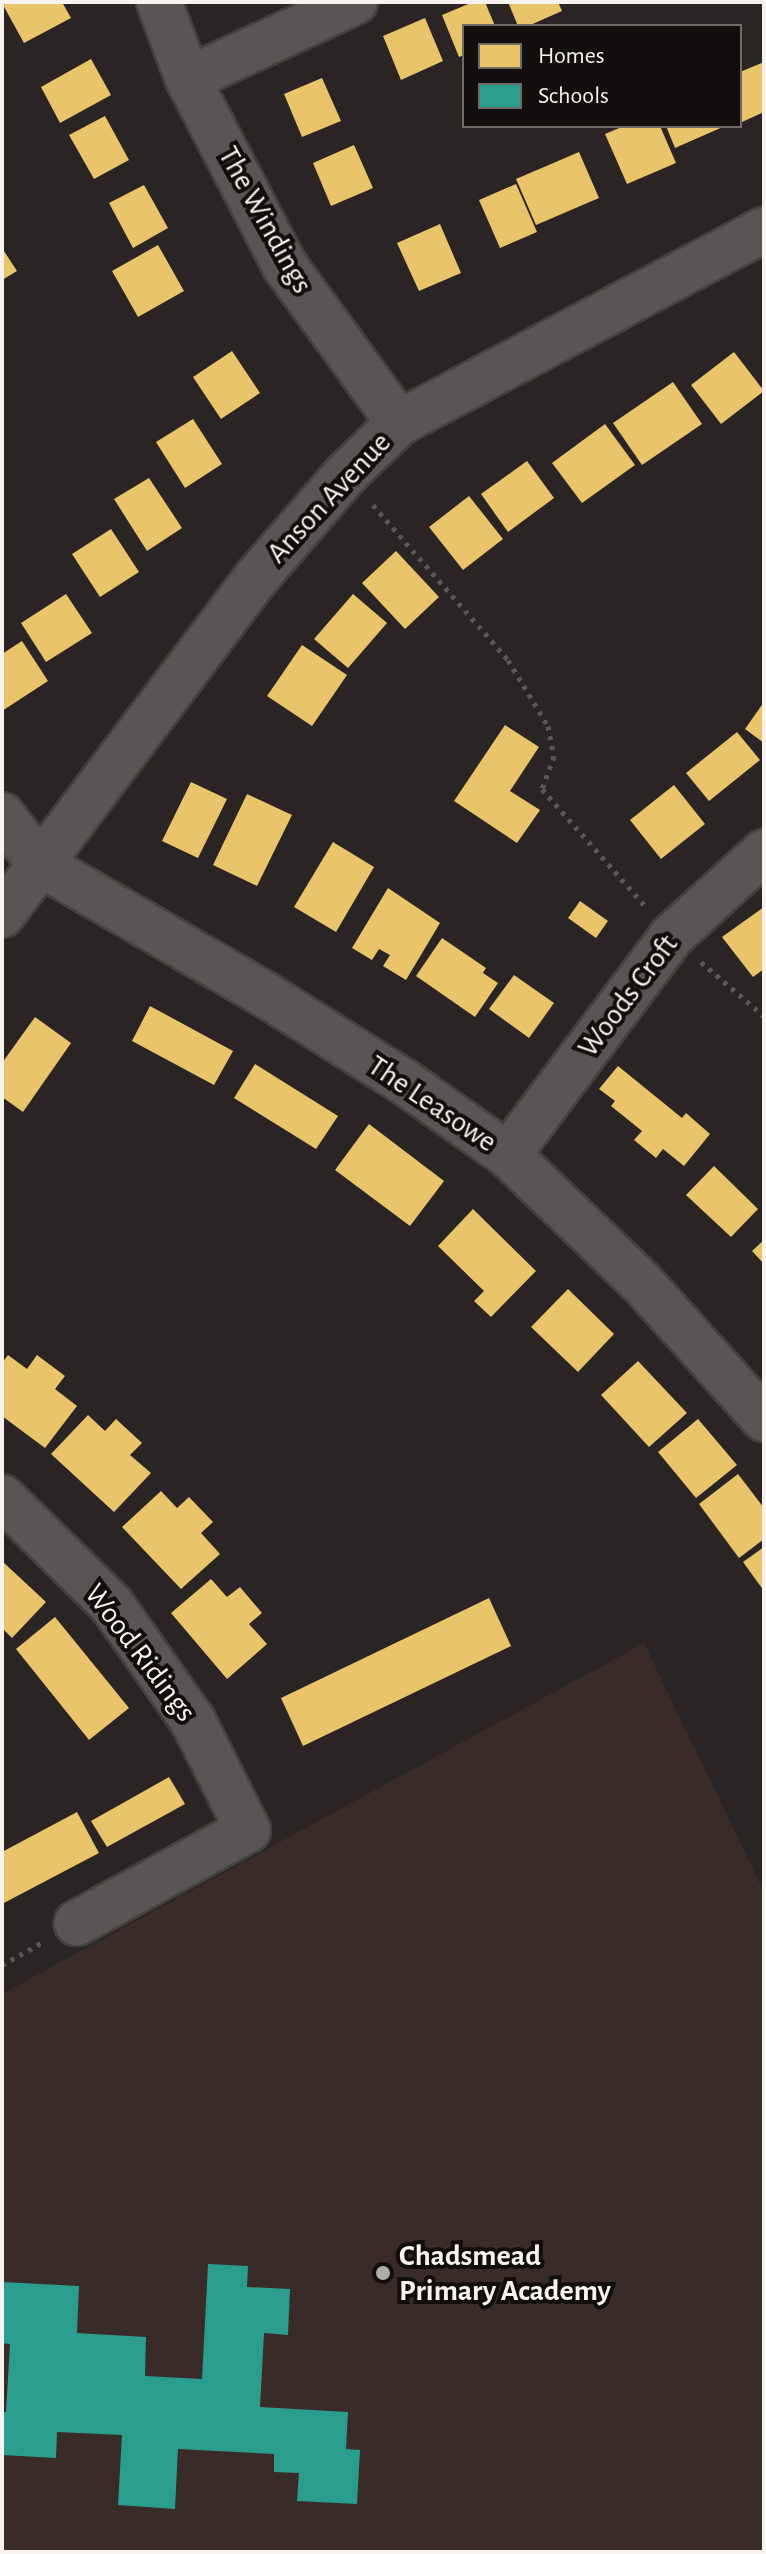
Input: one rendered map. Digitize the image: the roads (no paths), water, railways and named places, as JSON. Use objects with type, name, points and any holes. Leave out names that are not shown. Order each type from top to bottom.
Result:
[{"type":"street","name":"The Windings","points":[[159,2],[188,79],[285,266],[399,423]]},
{"type":"street","points":[[188,79],[355,2]]},
{"type":"street","name":"Anson Avenue","points":[[2,915],[257,577],[346,474],[399,423],[764,230]]},
{"type":"street","points":[[2,815],[40,864]]},
{"type":"street","name":"Woods Croft","points":[[508,1155],[672,936],[764,852]]},
{"type":"street","name":"The Leasowe","points":[[40,864],[266,995],[403,1081],[508,1155],[642,1283],[764,1419]]},
{"type":"street","name":"Wood Ridings","points":[[2,1497],[111,1604],[193,1721],[248,1830],[77,1923]]},
{"type":"place","name":"Chadsmead Primary Academy","points":[[383,2273]]}]
